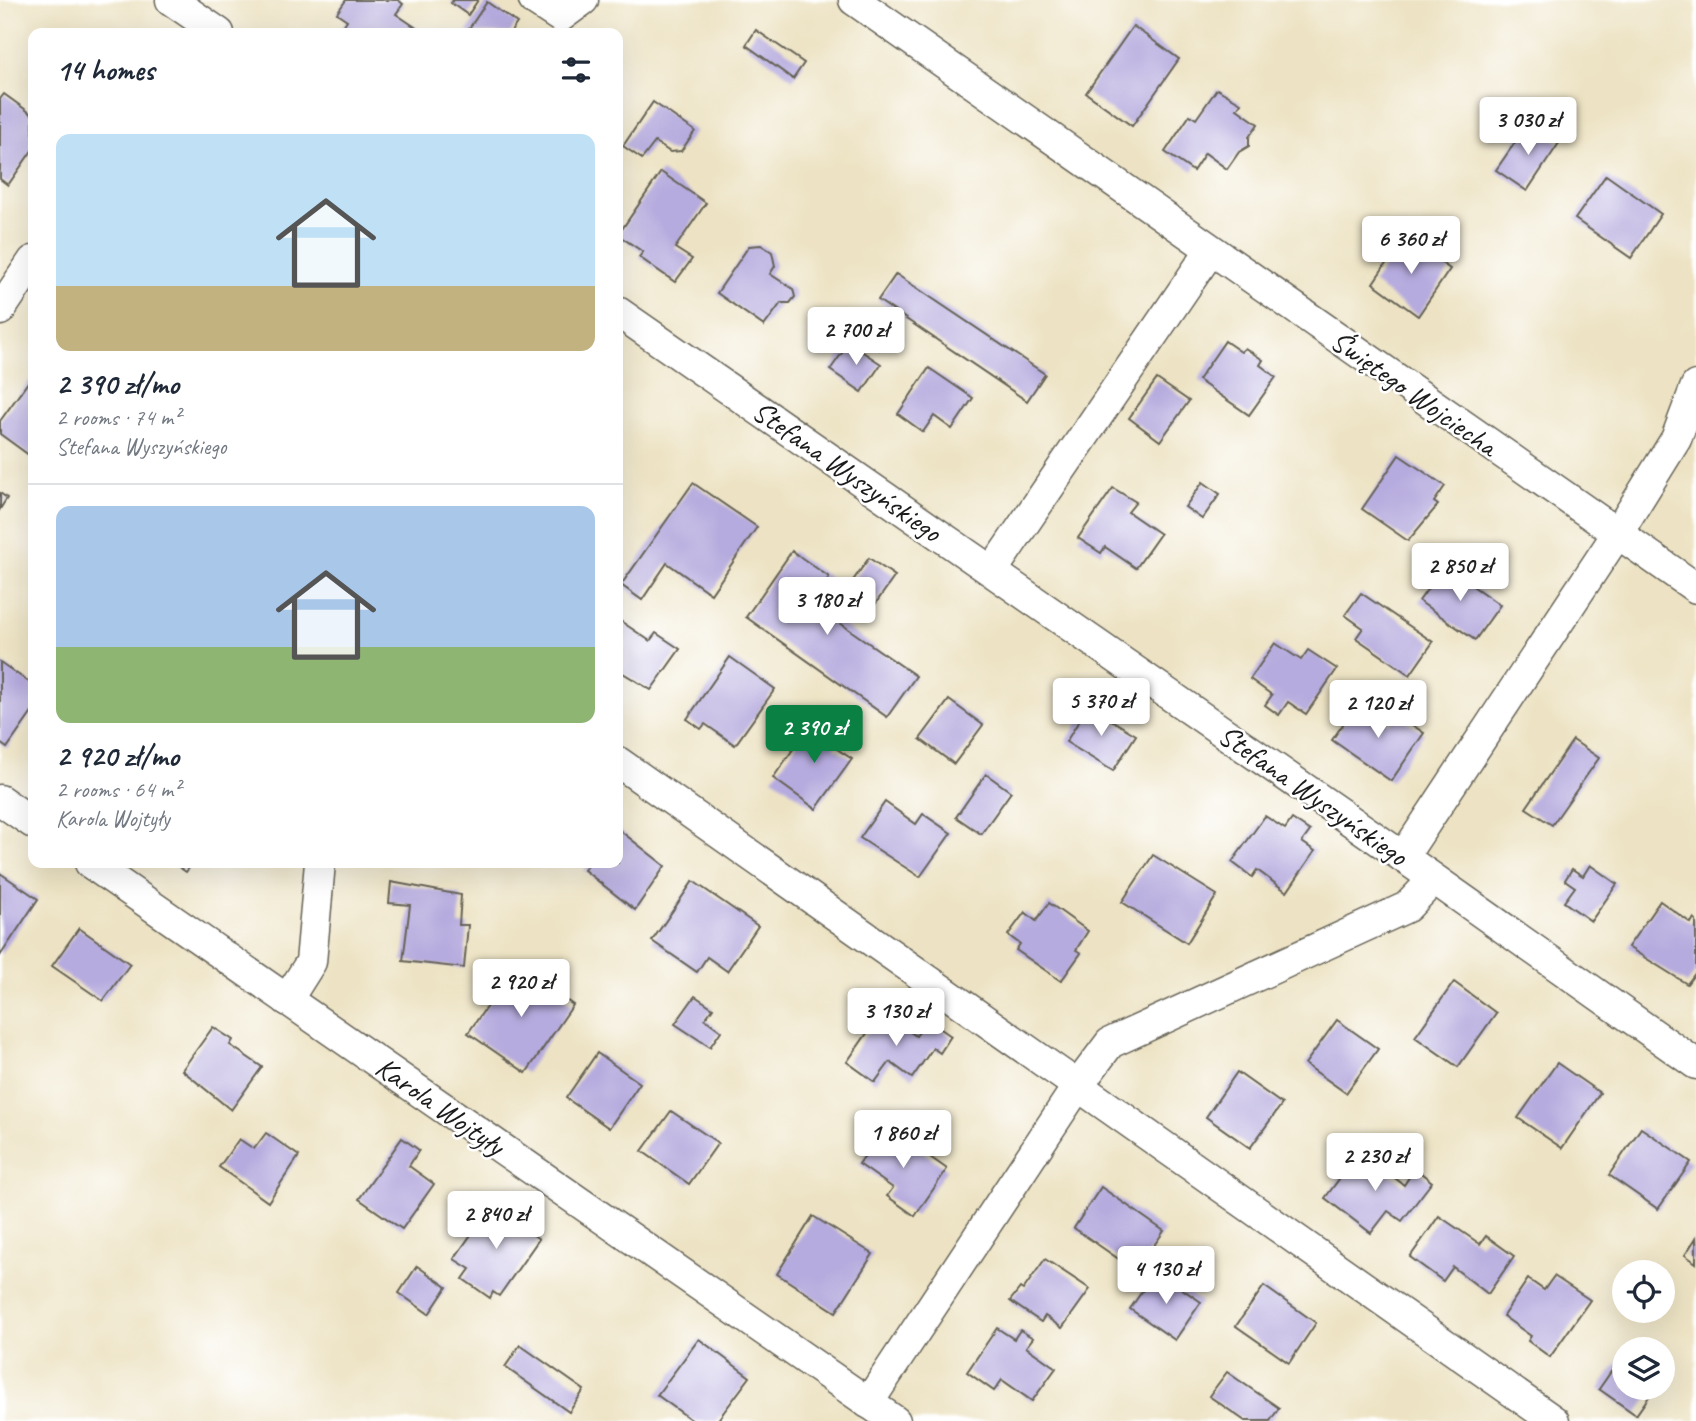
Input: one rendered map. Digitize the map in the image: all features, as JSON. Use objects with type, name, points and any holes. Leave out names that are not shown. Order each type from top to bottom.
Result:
[{"type":"street","points":[[171,0],[203,21]]},
{"type":"street","points":[[534,0],[560,17],[583,0]]},
{"type":"street","name":"Świętego Wojciecha","points":[[854,0],[1696,588]]},
{"type":"street","points":[[992,571],[1210,251]]},
{"type":"street","points":[[0,310],[28,268]]},
{"type":"street","name":"Stefana Wyszyńskiego","points":[[623,315],[1403,857],[1696,1064]]},
{"type":"street","points":[[1403,857],[1617,534],[1676,439],[1696,386]]},
{"type":"street","points":[[623,766],[1554,1421]]},
{"type":"street","points":[[0,800],[28,820]]},
{"type":"street","name":"Karola Wojtyły","points":[[97,868],[895,1421]]},
{"type":"street","points":[[287,1000],[311,962],[320,868]]},
{"type":"street","points":[[868,1402],[1077,1087],[1110,1043],[1407,906],[1433,880]]},
{"type":"building","points":[[346,0],[398,0],[403,4],[396,14],[417,28],[342,28],[347,20],[337,13]]},
{"type":"building","points":[[453,0],[478,0],[468,15],[451,3]]},
{"type":"building","points":[[487,2],[517,23],[514,28],[469,28]]},
{"type":"building","points":[[1133,26],[1179,59],[1132,126],[1086,93]]},
{"type":"building","points":[[756,30],[804,63],[793,79],[746,45]]},
{"type":"building","points":[[1217,89],[1241,103],[1237,109],[1258,124],[1249,137],[1249,146],[1239,152],[1227,169],[1205,153],[1193,171],[1165,152],[1190,115],[1196,119]]},
{"type":"building","points":[[4,94],[28,111],[28,156],[8,185],[0,179],[0,99]]},
{"type":"building","points":[[653,102],[695,131],[681,151],[670,152],[655,142],[642,159],[623,146]]},
{"type":"building","points":[[1529,122],[1559,143],[1527,191],[1496,170]]},
{"type":"building","points":[[661,172],[706,203],[675,248],[692,259],[675,282],[639,257],[643,252],[623,238],[623,228]]},
{"type":"building","points":[[1606,175],[1661,214],[1631,258],[1575,219]]},
{"type":"building","points":[[1404,237],[1450,269],[1418,316],[1373,283]]},
{"type":"building","points":[[761,245],[772,252],[775,266],[770,274],[793,289],[795,297],[790,303],[781,303],[764,326],[717,293],[749,246]]},
{"type":"building","points":[[896,274],[1045,374],[1027,401],[878,300]]},
{"type":"building","points":[[1225,341],[1241,352],[1245,348],[1263,360],[1260,365],[1276,377],[1249,415],[1198,380]]},
{"type":"building","points":[[849,343],[881,364],[862,392],[830,370]]},
{"type":"building","points":[[929,368],[973,398],[952,429],[934,416],[923,432],[898,414]]},
{"type":"building","points":[[1157,379],[1189,401],[1160,441],[1129,418]]},
{"type":"building","points":[[28,382],[28,454],[0,434],[0,421]]},
{"type":"building","points":[[1399,455],[1445,486],[1434,502],[1438,505],[1408,541],[1362,509]]},
{"type":"building","points":[[1203,482],[1220,494],[1202,519],[1185,507]]},
{"type":"building","points":[[693,483],[757,527],[711,594],[667,563],[642,600],[623,586],[623,582]]},
{"type":"building","points":[[1113,488],[1136,502],[1128,512],[1160,534],[1136,568],[1105,547],[1101,553],[1078,538]]},
{"type":"building","points":[[0,493],[7,498],[0,509]]},
{"type":"building","points":[[792,551],[829,577],[811,603],[916,676],[887,717],[746,617]]},
{"type":"building","points":[[869,558],[895,576],[873,607],[847,589]]},
{"type":"building","points":[[1444,566],[1500,605],[1475,640],[1419,601]]},
{"type":"building","points":[[1361,593],[1433,642],[1410,675],[1356,638],[1363,628],[1345,615]]},
{"type":"building","points":[[623,623],[650,641],[656,633],[680,649],[651,690],[623,673]]},
{"type":"building","points":[[1275,643],[1301,660],[1308,650],[1337,669],[1306,714],[1288,702],[1279,715],[1265,705],[1272,695],[1250,679]]},
{"type":"building","points":[[730,657],[775,689],[735,745],[705,724],[701,729],[687,719]]},
{"type":"building","points":[[0,662],[28,682],[28,718],[7,748],[0,743]]},
{"type":"building","points":[[949,700],[983,725],[954,764],[920,739]]},
{"type":"building","points":[[1358,703],[1389,724],[1396,714],[1424,733],[1391,781],[1332,740]]},
{"type":"building","points":[[1088,706],[1136,735],[1113,771],[1066,742]]},
{"type":"building","points":[[815,718],[841,737],[834,747],[852,759],[816,809],[773,778]]},
{"type":"building","points":[[1573,740],[1599,758],[1552,825],[1526,808]]},
{"type":"building","points":[[986,774],[1011,792],[981,834],[956,817]]},
{"type":"building","points":[[885,802],[916,824],[923,814],[951,833],[920,877],[860,838]]},
{"type":"building","points":[[1265,816],[1285,829],[1292,819],[1310,831],[1302,842],[1315,851],[1287,892],[1257,870],[1252,877],[1232,862]]},
{"type":"building","points":[[623,833],[665,866],[635,910],[584,870],[623,868]]},
{"type":"building","points":[[1153,855],[1217,895],[1187,943],[1122,902]]},
{"type":"building","points":[[1590,865],[1617,884],[1591,921],[1564,902],[1575,887],[1565,880],[1572,869],[1583,876]]},
{"type":"building","points":[[0,873],[38,899],[0,956]]},
{"type":"building","points":[[693,881],[758,926],[727,971],[707,957],[697,972],[652,941]]},
{"type":"building","points":[[391,882],[461,895],[459,925],[468,925],[464,968],[403,961],[410,905],[389,903]]},
{"type":"building","points":[[1660,901],[1691,923],[1694,918],[1696,920],[1696,972],[1687,984],[1628,947]]},
{"type":"building","points":[[1049,903],[1088,931],[1076,950],[1081,953],[1061,981],[1016,950],[1020,944],[1008,935],[1025,912],[1036,921]]},
{"type":"building","points":[[79,928],[130,964],[103,1001],[52,966]]},
{"type":"building","points":[[516,965],[573,1005],[526,1073],[468,1033]]},
{"type":"building","points":[[1454,982],[1496,1013],[1458,1067],[1415,1037]]},
{"type":"building","points":[[695,996],[713,1008],[705,1019],[721,1031],[710,1047],[675,1024]]},
{"type":"building","points":[[882,1012],[916,1036],[928,1020],[951,1036],[940,1053],[933,1048],[912,1078],[890,1062],[875,1082],[847,1062]]},
{"type":"building","points":[[1337,1020],[1378,1049],[1346,1093],[1305,1064]]},
{"type":"building","points":[[213,1027],[233,1040],[230,1045],[262,1067],[231,1110],[182,1070]]},
{"type":"building","points":[[597,1053],[640,1083],[609,1128],[566,1098]]},
{"type":"building","points":[[1557,1063],[1600,1093],[1562,1148],[1518,1118]]},
{"type":"building","points":[[1237,1072],[1282,1104],[1250,1148],[1206,1117]]},
{"type":"building","points":[[671,1111],[718,1143],[689,1184],[642,1151]]},
{"type":"building","points":[[886,1126],[947,1169],[915,1216],[887,1196],[893,1188],[859,1164]]},
{"type":"building","points":[[1641,1128],[1691,1162],[1658,1209],[1609,1175]]},
{"type":"building","points":[[266,1133],[299,1156],[268,1202],[219,1167],[239,1139],[254,1149]]},
{"type":"building","points":[[402,1138],[419,1150],[409,1166],[434,1184],[402,1229],[359,1199]]},
{"type":"building","points":[[1360,1151],[1404,1185],[1415,1168],[1432,1182],[1402,1221],[1388,1211],[1371,1233],[1325,1198]]},
{"type":"building","points":[[1101,1187],[1164,1231],[1136,1271],[1074,1228]]},
{"type":"building","points":[[494,1202],[522,1221],[519,1225],[539,1239],[499,1296],[493,1292],[490,1298],[463,1279],[470,1269],[454,1259]]},
{"type":"building","points":[[813,1216],[873,1254],[836,1312],[777,1274]]},
{"type":"building","points":[[1439,1216],[1480,1244],[1486,1236],[1514,1256],[1488,1294],[1453,1267],[1443,1281],[1410,1257]]},
{"type":"building","points":[[1696,1238],[1696,1263],[1685,1255]]},
{"type":"building","points":[[1045,1259],[1090,1289],[1062,1328],[1045,1316],[1041,1322],[1010,1301],[1020,1288],[1023,1290]]},
{"type":"building","points":[[417,1266],[447,1287],[429,1314],[399,1293]]},
{"type":"building","points":[[1156,1271],[1201,1302],[1175,1340],[1130,1309]]},
{"type":"building","points":[[1554,1276],[1590,1300],[1550,1357],[1528,1341],[1531,1336],[1503,1316],[1528,1279],[1544,1290]]},
{"type":"building","points":[[1264,1286],[1316,1323],[1289,1363],[1236,1326]]},
{"type":"building","points":[[997,1328],[1014,1339],[1020,1330],[1033,1338],[1026,1347],[1056,1368],[1032,1401],[1002,1380],[994,1391],[967,1372]]},
{"type":"building","points":[[699,1339],[750,1377],[717,1421],[693,1421],[657,1395]]},
{"type":"building","points":[[520,1345],[584,1390],[569,1412],[505,1367]]},
{"type":"building","points":[[1612,1370],[1612,1398],[1599,1389]]},
{"type":"building","points":[[1227,1372],[1279,1408],[1270,1421],[1245,1421],[1209,1396]]},
{"type":"building","points":[[1615,1400],[1647,1400],[1636,1415]]}]
